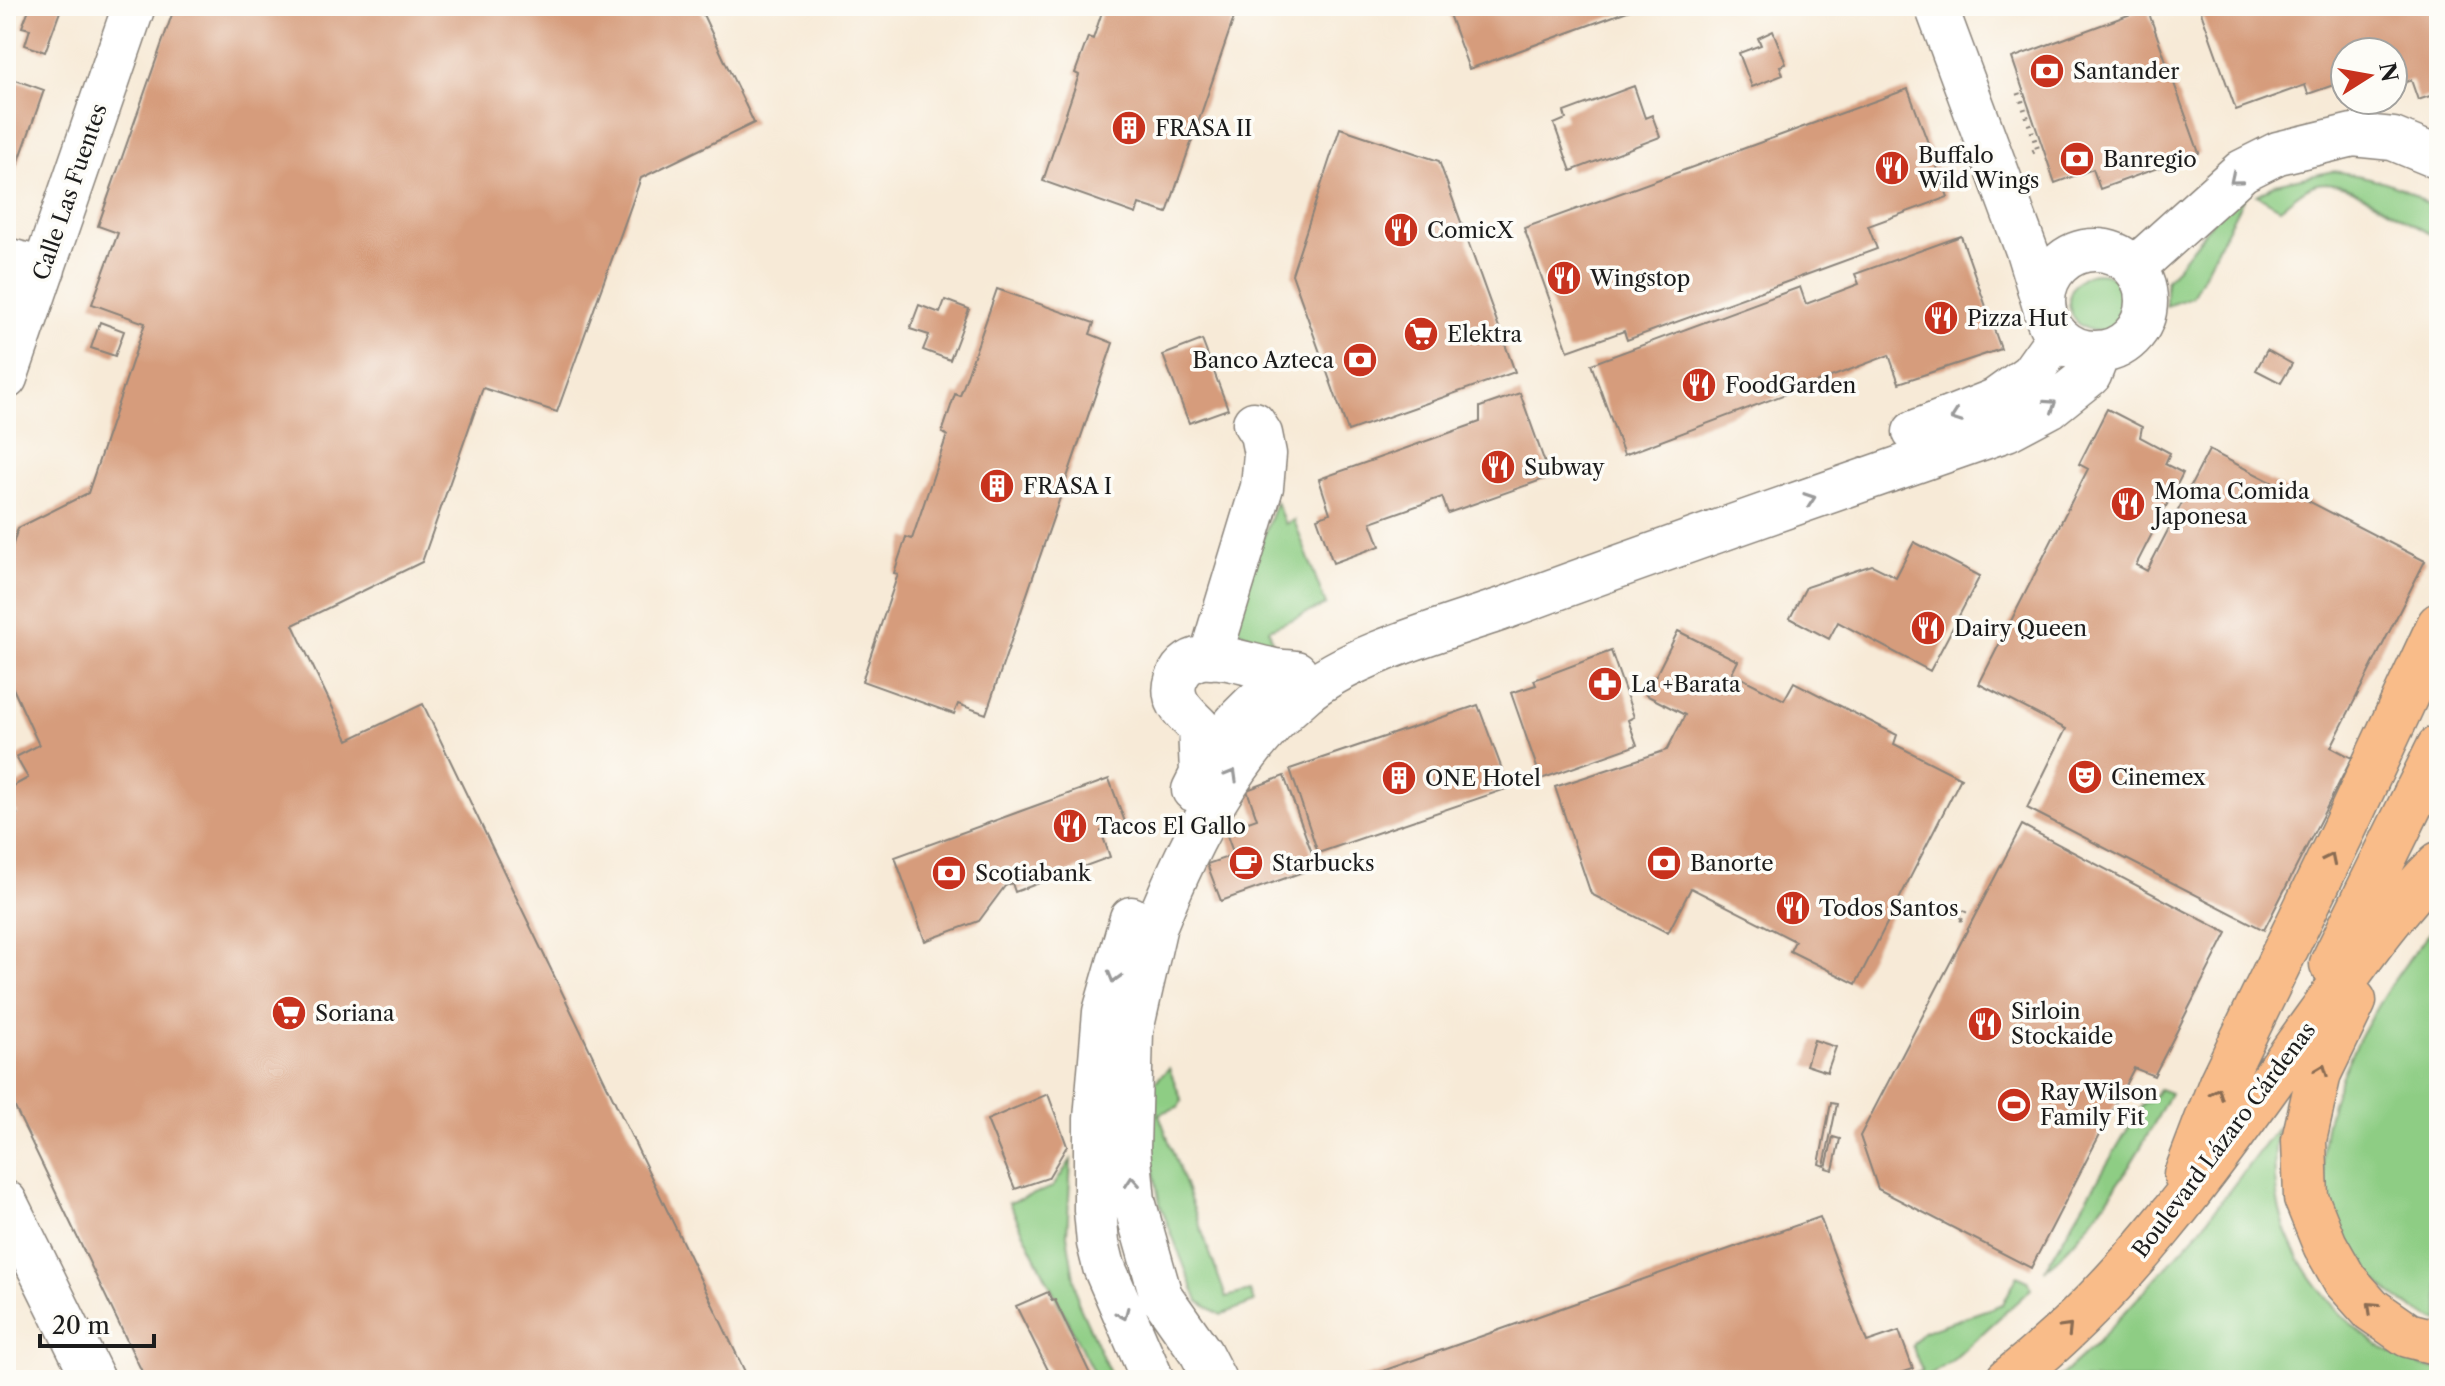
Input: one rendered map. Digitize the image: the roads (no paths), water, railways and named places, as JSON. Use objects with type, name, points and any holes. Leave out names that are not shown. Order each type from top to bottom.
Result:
[{"type":"highway","points":[[2169,1218],[2221,1083],[2439,625]]},
{"type":"highway","points":[[2269,1083],[2377,877],[2439,747]]},
{"type":"highway","points":[[2430,872],[2361,989],[2319,1073],[2304,1140],[2306,1198],[2325,1245],[2345,1280],[2372,1310],[2408,1335],[2439,1343]]},
{"type":"highway","name":"Boulevard Lázaro Cárdenas","points":[[2008,1380],[2045,1351],[2109,1286],[2169,1218],[2231,1139],[2348,975],[2430,872]]},
{"type":"street","name":"Calle Las Fuentes","points":[[6,378],[25,264],[134,6]]},
{"type":"street","points":[[1936,6],[2051,275],[2045,290],[2052,323],[2070,345],[2084,351],[2099,352],[2123,344],[2141,323],[2146,309],[2142,280],[2134,268],[2122,257],[2107,251],[2091,250],[2044,257]]},
{"type":"street","points":[[2134,268],[2242,171],[2278,153],[2353,135],[2393,139],[2439,158]]},
{"type":"street","points":[[2278,153],[2352,152],[2382,159],[2439,188]]},
{"type":"street","points":[[1153,1380],[1121,1312],[1098,1243],[1094,1145],[1104,1012],[1136,902],[1201,773],[1228,728],[1263,694],[1316,657],[1369,630],[1995,400],[2031,374],[2052,323]]},
{"type":"street","points":[[1191,1380],[1182,1362],[1134,1201],[1129,1149],[1132,1030],[1156,925],[1205,822],[1239,763],[1270,727],[1297,700],[1341,670],[1385,651],[2007,430],[2050,407],[2090,375],[2099,352]]},
{"type":"street","points":[[1201,773],[1199,727],[1183,713],[1175,696],[1176,681],[1199,661],[1262,487],[1265,454],[1261,434],[1249,436]]},
{"type":"street","points":[[1199,661],[1225,657],[1270,669],[1296,672]]},
{"type":"street","points":[[10,1218],[94,1380]]},
{"type":"street","points":[[1104,1267],[1107,1248],[1114,1239],[1129,1237],[1146,1246]]},
{"type":"street","points":[[1161,1296],[1201,1353],[1215,1380]]},
{"type":"place","name":"Santander","points":[[2047,71]]},
{"type":"place","name":"FRASA II","points":[[1129,128]]},
{"type":"place","name":"Banregio","points":[[2077,159]]},
{"type":"place","name":"Buffalo Wild Wings","points":[[1892,168]]},
{"type":"place","name":"ComicX","points":[[1401,230]]},
{"type":"place","name":"Wingstop","points":[[1564,278]]},
{"type":"place","name":"Pizza Hut","points":[[1941,318]]},
{"type":"place","name":"Elektra","points":[[1421,334]]},
{"type":"place","name":"Banco Azteca","points":[[1360,360]]},
{"type":"place","name":"FoodGarden","points":[[1699,385]]},
{"type":"place","name":"Subway","points":[[1498,467]]},
{"type":"place","name":"FRASA I","points":[[997,486]]},
{"type":"place","name":"Moma Comida Japonesa","points":[[2128,504]]},
{"type":"place","name":"Dairy Queen","points":[[1928,628]]},
{"type":"place","name":"La +Barata","points":[[1605,684]]},
{"type":"place","name":"Cinemex","points":[[2085,777]]},
{"type":"place","name":"ONE Hotel","points":[[1399,778]]},
{"type":"place","name":"Tacos El Gallo","points":[[1070,826]]},
{"type":"place","name":"Starbucks","points":[[1246,863]]},
{"type":"place","name":"Banorte","points":[[1664,863]]},
{"type":"place","name":"Scotiabank","points":[[949,873]]},
{"type":"place","name":"Todos Santos","points":[[1793,908]]},
{"type":"place","name":"Soriana","points":[[289,1013]]},
{"type":"place","name":"Sirloin Stockaide","points":[[1985,1024]]},
{"type":"place","name":"Ray Wilson Family Fit","points":[[2014,1105]]}]
